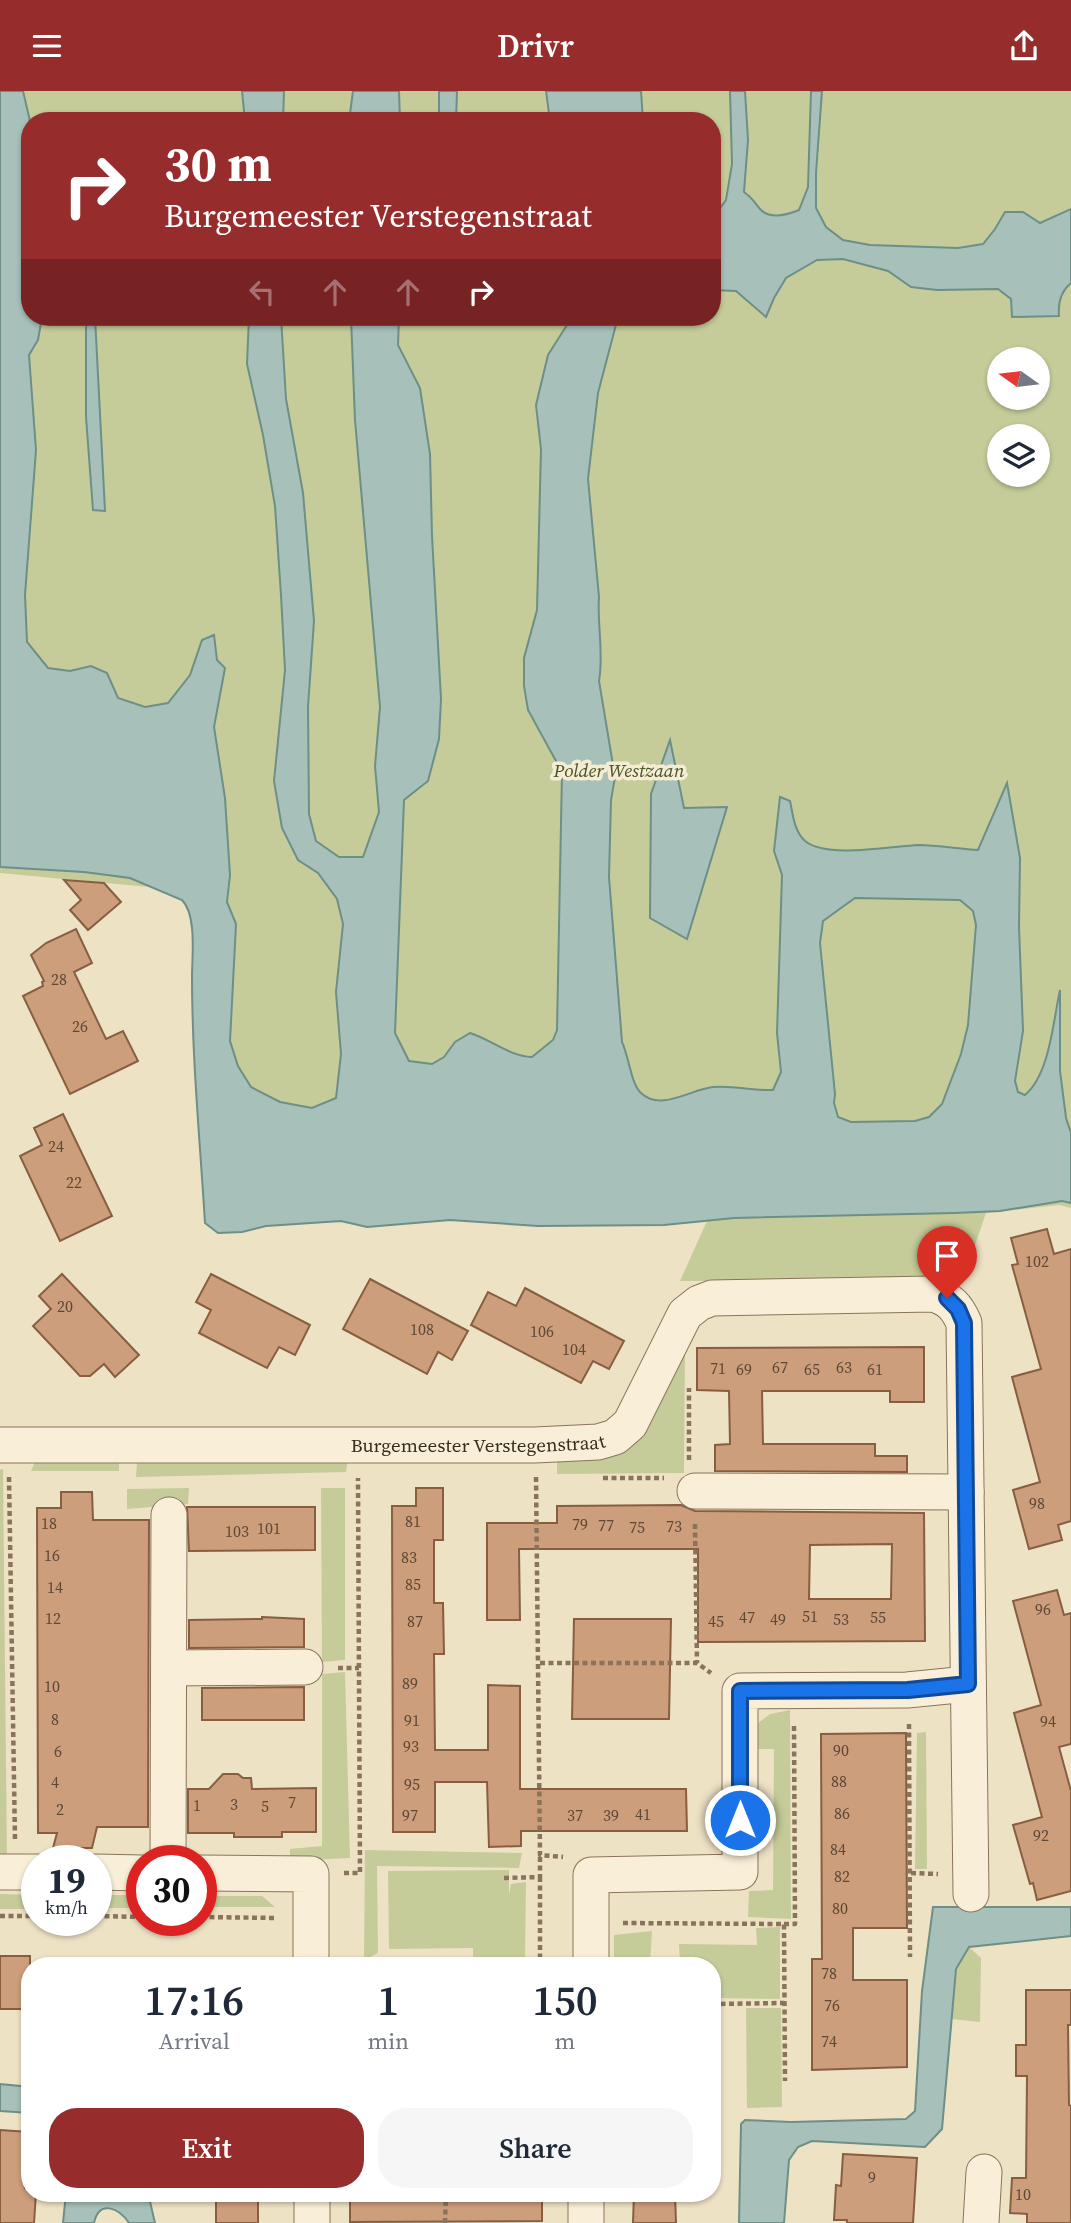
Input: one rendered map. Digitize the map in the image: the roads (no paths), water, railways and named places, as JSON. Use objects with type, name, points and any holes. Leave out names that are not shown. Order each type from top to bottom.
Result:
[{"type":"street","name":"Burgemeester Verstegenstraat","points":[[4,1445],[536,1462],[615,1437],[630,1425],[685,1314],[699,1303],[712,1299],[933,1294],[947,1298],[958,1309],[964,1323],[971,1894]]},
{"type":"street","points":[[692,1485],[966,1492]]},
{"type":"street","points":[[168,1845],[169,1515]]},
{"type":"street","points":[[170,1668],[305,1667]]},
{"type":"street","points":[[591,1957],[591,1875],[740,1872],[740,1691],[908,1690],[968,1684]]},
{"type":"street","points":[[217,1873],[311,1874],[311,1957]]},
{"type":"street","points":[[981,2223],[984,2172]]},
{"type":"street","points":[[312,2202],[312,2223]]},
{"type":"street","points":[[586,2202],[586,2223]]},
{"type":"water","points":[[0,91],[23,91],[28,112],[21,112],[21,326],[40,326],[38,340],[29,355],[36,450],[25,595],[27,642],[48,668],[70,671],[91,666],[107,673],[118,698],[145,707],[168,703],[190,675],[202,640],[214,635],[217,660],[225,668],[214,727],[225,798],[230,875],[227,902],[236,924],[230,1041],[238,1066],[251,1087],[280,1102],[312,1108],[336,1098],[341,1054],[336,992],[343,924],[337,899],[318,873],[298,860],[282,828],[274,781],[285,670],[281,595],[275,506],[247,364],[249,326],[282,326],[286,399],[303,493],[314,621],[308,707],[309,814],[316,841],[339,857],[363,857],[379,812],[375,766],[380,707],[355,420],[351,326],[399,326],[398,345],[420,388],[430,454],[441,699],[439,739],[428,781],[404,800],[395,1033],[409,1061],[432,1064],[444,1057],[455,1042],[470,1033],[508,1051],[532,1057],[553,1040],[557,1030],[562,772],[528,710],[524,686],[524,658],[537,610],[541,449],[536,405],[548,355],[566,326],[616,326],[598,393],[588,479],[599,597],[599,681],[615,777],[611,800],[609,877],[622,1042],[638,1089],[649,1098],[658,1100],[676,1098],[713,1087],[773,1090],[781,1072],[777,1033],[782,875],[774,851],[780,797],[790,801],[798,832],[805,841],[815,846],[844,850],[918,845],[978,850],[1007,783],[1020,858],[1019,927],[1023,1031],[1015,1081],[1018,1092],[1025,1095],[1040,1074],[1049,1046],[1060,990],[1060,1071],[1066,1118],[1071,1133],[1071,1203],[1062,1201],[1000,1211],[734,1218],[664,1225],[538,1226],[450,1220],[367,1227],[341,1221],[266,1226],[242,1232],[218,1233],[205,1223],[193,1038],[193,937],[187,907],[182,900],[130,878],[84,872],[0,867]],"holes":[[[855,898],[960,900],[973,911],[976,925],[968,1025],[961,1054],[942,1104],[929,1117],[915,1121],[851,1122],[838,1117],[834,1103],[820,943],[823,921]]]},
{"type":"water","points":[[242,91],[284,91],[283,112],[244,112]]},
{"type":"water","points":[[353,91],[399,91],[400,112],[350,112]]},
{"type":"water","points":[[439,91],[457,91],[456,112],[439,112]]},
{"type":"water","points":[[546,91],[641,91],[642,112],[549,112]]},
{"type":"water","points":[[730,91],[745,91],[748,140],[744,192],[769,215],[784,215],[799,210],[808,187],[811,91],[822,91],[816,208],[826,227],[843,240],[870,245],[958,248],[983,244],[1005,212],[1023,212],[1040,223],[1071,209],[1071,283],[1061,298],[1059,316],[1012,317],[1011,299],[998,289],[937,290],[911,287],[888,271],[843,259],[817,260],[786,278],[766,317],[736,291],[721,290],[721,207],[726,200],[732,164]]},
{"type":"water","points":[[86,326],[95,326],[105,511],[93,510],[86,417]]},
{"type":"water","points":[[670,740],[684,808],[727,807],[687,939],[650,918],[651,794]]},
{"type":"water","points":[[933,1907],[1071,1907],[1071,1936],[969,1947],[956,1969],[942,2129],[925,2147],[812,2141],[798,2147],[789,2160],[784,2223],[739,2223],[741,2124],[745,2120],[791,2122],[906,2119],[915,2111],[922,1991]]},
{"type":"water","points":[[0,2084],[21,2086],[21,2112],[0,2111]]},
{"type":"water","points":[[65,2202],[150,2202],[155,2223],[129,2223],[120,2213],[105,2208],[97,2215],[94,2223],[63,2223]]},
{"type":"park label","name":"Polder Westzaan","points":[[619,770]]}]
